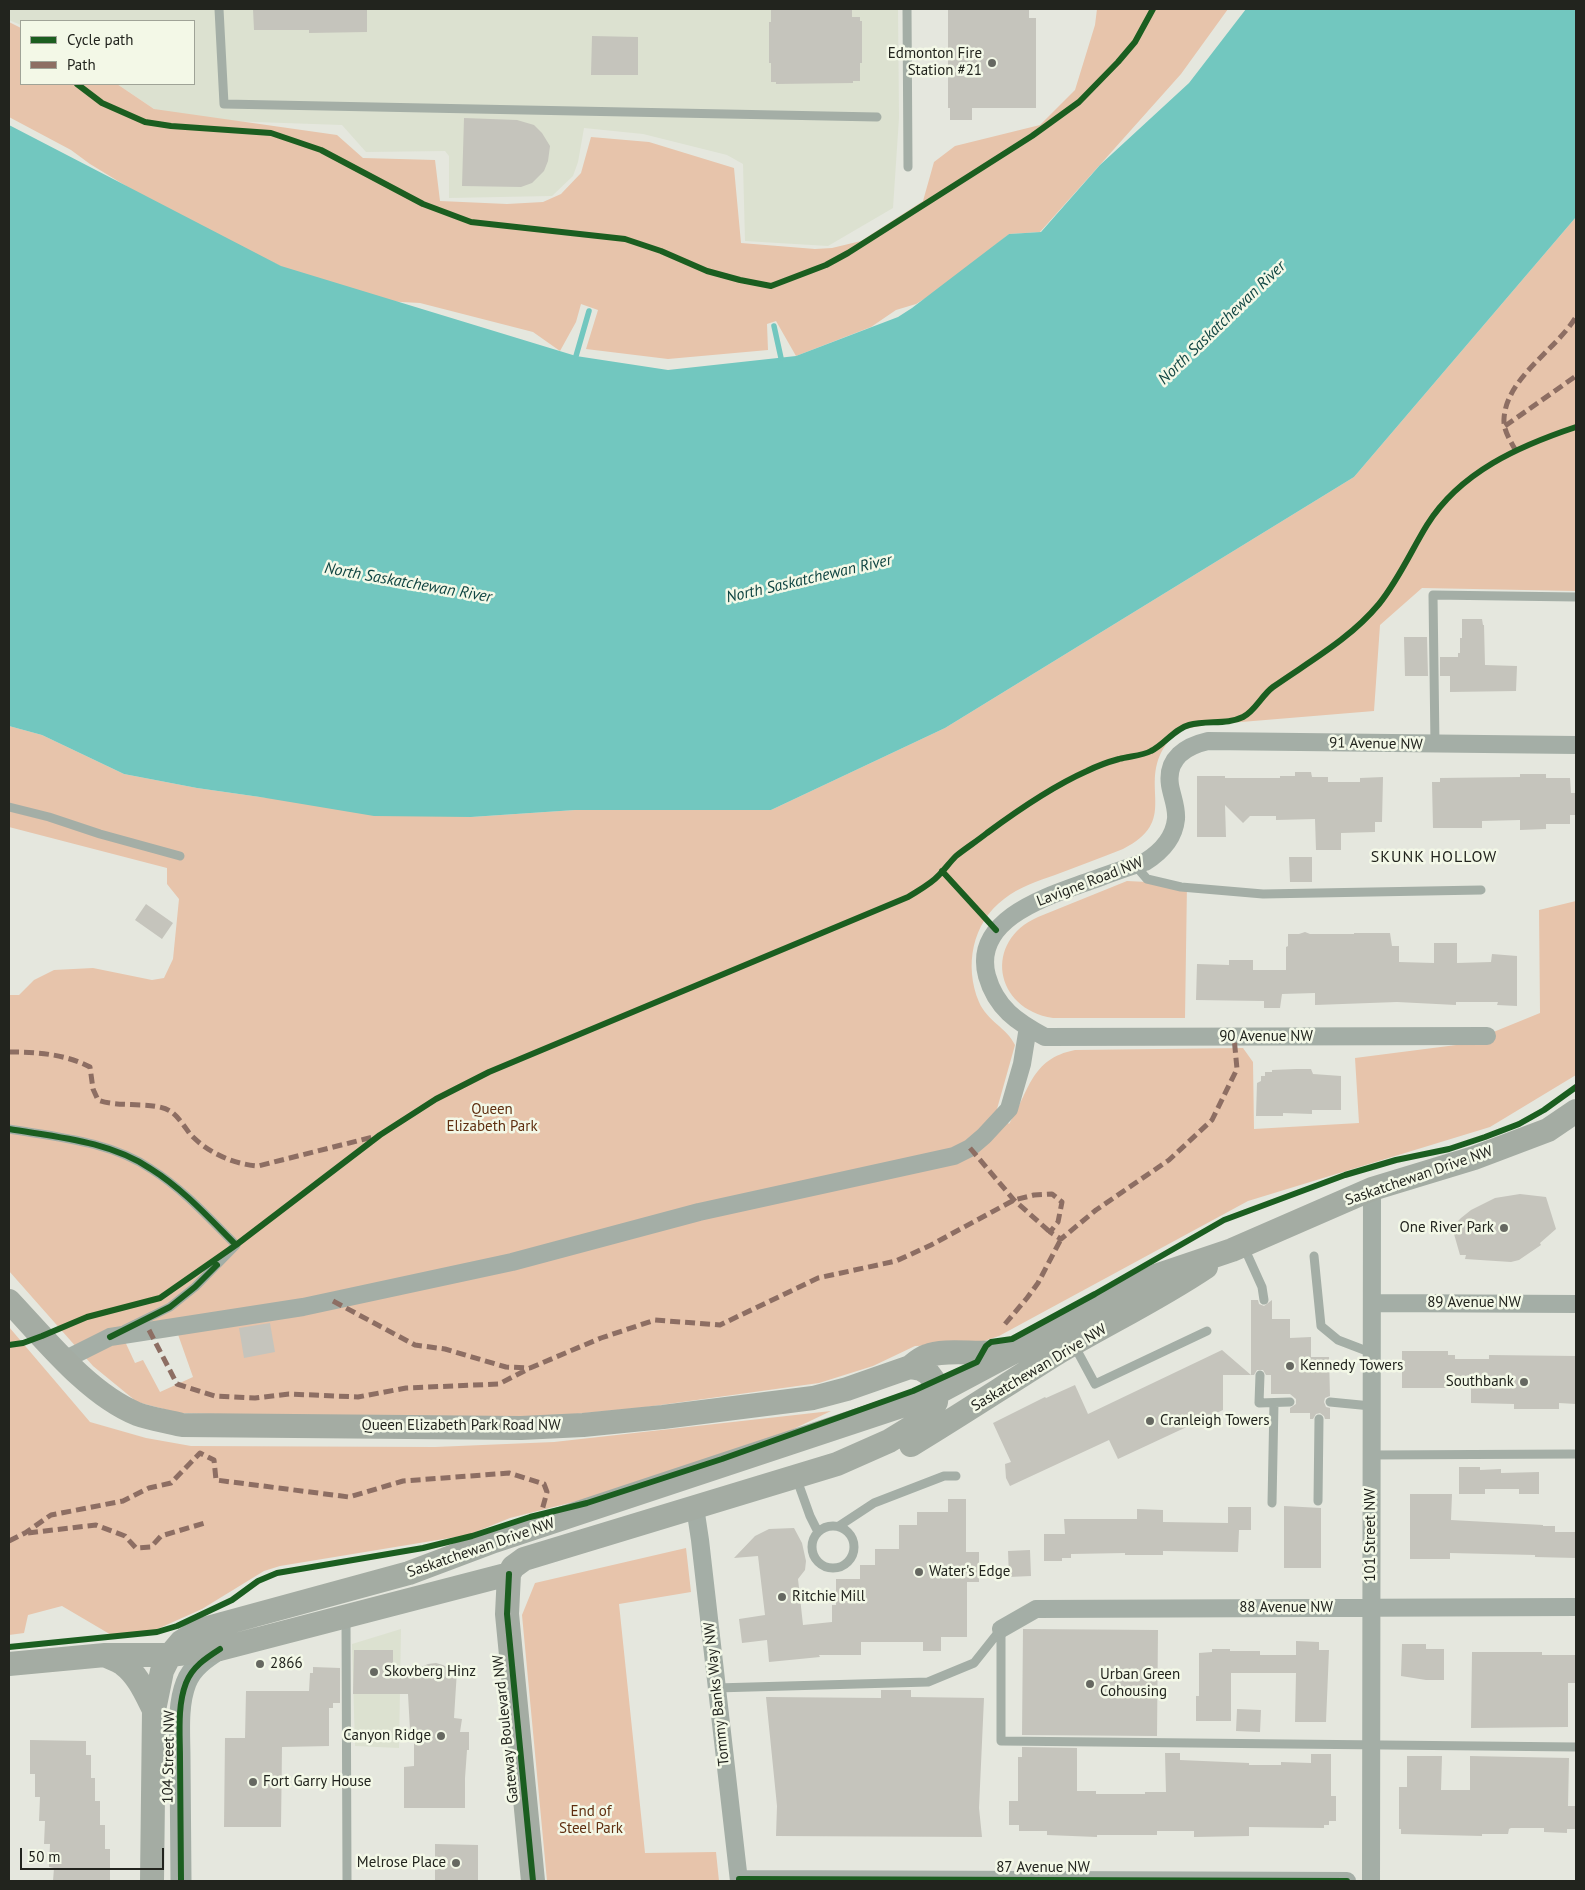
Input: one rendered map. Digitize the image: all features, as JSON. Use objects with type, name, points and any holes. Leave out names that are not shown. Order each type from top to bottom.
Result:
[{"type":"main road","name":"Saskatchewan Drive NW","points":[[170,1654],[181,1642],[200,1630],[410,1572],[937,1392],[1158,1275],[1238,1247],[1372,1189],[1474,1158],[1548,1130],[1576,1111]]},
{"type":"main road","name":"Saskatchewan Drive NW","points":[[837,1464],[898,1453],[971,1410],[1055,1355],[1172,1290],[1238,1247]]},
{"type":"main road","name":"Queen Elizabeth Park Road NW","points":[[9,1301],[64,1360],[102,1395],[138,1414],[182,1424],[522,1428],[583,1425],[813,1398],[847,1389],[910,1366],[928,1355],[940,1353],[982,1354],[1022,1348]]},
{"type":"main road","points":[[910,1366],[928,1373],[934,1381],[937,1392]]},
{"type":"main road","name":"Saskatchewan Drive NW","points":[[9,1664],[105,1655],[170,1654],[220,1649],[509,1574],[513,1567],[524,1559],[837,1464],[888,1441],[925,1419],[936,1402],[937,1392]]},
{"type":"main road","points":[[410,1572],[462,1568],[509,1574]]},
{"type":"main road","name":"Gateway Boulevard NW","points":[[509,1574],[507,1614],[533,1881]]},
{"type":"main road","name":"104 Street NW","points":[[152,1881],[154,1710],[162,1671],[170,1654]]},
{"type":"main road","points":[[105,1655],[123,1664],[132,1673],[154,1710]]},
{"type":"street","name":"91 Avenue NW","points":[[1180,754],[1188,747],[1208,741],[1435,745],[1576,745]]},
{"type":"street","name":"Lavigne Road NW","points":[[1045,1037],[1005,1010],[996,1000],[986,971],[986,956],[990,942],[996,930],[1016,913],[1043,898],[1145,862],[1157,854],[1166,845],[1173,833],[1176,820],[1176,807],[1170,783],[1170,773],[1174,762],[1180,754]]},
{"type":"street","points":[[64,1360],[110,1337],[303,1307],[512,1262],[699,1212],[954,1156],[977,1142],[1009,1109],[1022,1064],[1028,1027]]},
{"type":"street","name":"90 Avenue NW","points":[[1045,1037],[1487,1036]]},
{"type":"street","name":"101 Street NW","points":[[1371,1881],[1370,1455],[1372,1189]]},
{"type":"street","name":"89 Avenue NW","points":[[1372,1303],[1576,1304]]},
{"type":"street","name":"Tommy Banks Way NW","points":[[695,1506],[739,1880]]},
{"type":"street","name":"88 Avenue NW","points":[[1001,1629],[1036,1609],[1576,1607]]},
{"type":"street","name":"104 Street NW","points":[[181,1881],[182,1699],[185,1684],[192,1671],[206,1658],[220,1649]]},
{"type":"street","name":"87 Avenue NW","points":[[739,1880],[1347,1881]]},
{"type":"lane","points":[[219,9],[224,104],[877,117]]},
{"type":"lane","points":[[907,9],[908,167]]},
{"type":"lane","points":[[1435,745],[1433,595],[1576,597]]},
{"type":"lane","points":[[9,807],[180,856]]},
{"type":"lane","points":[[1135,865],[1147,879],[1181,887],[1263,894],[1481,890]]},
{"type":"lane","points":[[9,1129],[92,1144],[140,1162],[173,1185],[236,1245],[196,1287],[170,1307],[110,1337]]},
{"type":"lane","points":[[1238,1247],[1262,1287],[1264,1300]]},
{"type":"lane","points":[[1314,1256],[1321,1326],[1338,1340],[1372,1353]]},
{"type":"lane","points":[[1074,1344],[1095,1384],[1207,1331]]},
{"type":"lane","points":[[1260,1375],[1259,1403],[1290,1402]]},
{"type":"lane","points":[[1330,1402],[1371,1406]]},
{"type":"lane","points":[[1272,1503],[1274,1403]]},
{"type":"lane","points":[[1318,1501],[1319,1419]]},
{"type":"lane","points":[[1370,1455],[1576,1454]]},
{"type":"lane","points":[[839,1526],[850,1534],[855,1547],[851,1559],[840,1567],[826,1567],[816,1559],[812,1545],[818,1532],[831,1526],[839,1526],[874,1503],[944,1476],[956,1476]]},
{"type":"lane","points":[[796,1477],[818,1532]]},
{"type":"lane","points":[[346,1616],[347,1881]]},
{"type":"lane","points":[[716,1688],[928,1682],[974,1664],[1001,1629]]},
{"type":"lane","points":[[1001,1629],[1001,1741],[1576,1747]]},
{"type":"shaded area","points":[[9,9],[898,9],[899,118],[893,208],[828,246],[745,241],[743,164],[727,155],[643,134],[584,128],[578,162],[573,176],[552,196],[449,198],[449,156],[445,151],[366,152],[342,125],[169,119],[118,85],[195,85],[195,20],[20,20],[20,25],[9,20]]},
{"type":"shaded area","points":[[401,1629],[399,1748],[355,1746],[352,1644]]},
{"type":"green space","points":[[1097,9],[1228,9],[1181,74],[1040,232],[1009,234],[947,285],[916,304],[896,310],[871,327],[796,356],[776,321],[767,324],[768,350],[668,359],[586,349],[598,310],[581,304],[576,322],[560,351],[533,332],[420,303],[384,301],[302,277],[149,200],[90,164],[71,150],[9,117],[9,22],[20,28],[20,85],[118,85],[154,109],[337,135],[363,158],[435,160],[440,201],[507,204],[543,202],[561,194],[581,173],[591,137],[649,142],[734,168],[741,243],[815,249],[832,248],[861,241],[923,201],[934,162],[955,146],[1040,125],[1075,90],[1095,25]]},
{"type":"green space","name":"Queen Elizabeth Park","points":[[1576,217],[1576,591],[1422,588],[1380,625],[1374,711],[1205,725],[1174,735],[1163,749],[1157,764],[1154,816],[1150,827],[1140,838],[1123,849],[1016,891],[1004,899],[984,920],[974,946],[972,974],[974,988],[983,1009],[1015,1045],[997,1109],[1009,1124],[1027,1088],[1040,1069],[1060,1054],[1075,1050],[1243,1048],[1253,1062],[1254,1129],[1359,1123],[1355,1058],[1464,1044],[1540,1013],[1539,910],[1576,901],[1576,1075],[1490,1127],[1248,1201],[999,1336],[978,1343],[915,1346],[873,1366],[819,1383],[639,1408],[500,1421],[179,1413],[137,1402],[93,1366],[9,1271],[9,995],[19,995],[34,980],[54,970],[93,968],[152,980],[164,978],[173,959],[179,899],[167,884],[167,868],[9,827],[9,726],[42,735],[124,774],[197,788],[260,797],[471,817],[575,810],[771,810],[945,728],[1354,477]],"holes":[[[175,1326],[193,1377],[160,1392],[143,1360],[135,1363],[122,1335]]]},
{"type":"green space","points":[[1127,881],[1187,884],[1185,1018],[1053,1018],[1033,1012],[1018,1002],[1008,988],[1003,973],[1003,957],[1009,942],[1020,928],[1038,917]]},
{"type":"green space","points":[[9,1327],[90,1422],[146,1438],[191,1446],[435,1447],[554,1442],[831,1411],[783,1434],[601,1495],[510,1518],[468,1535],[280,1566],[264,1571],[202,1609],[153,1631],[113,1636],[62,1606],[28,1615],[24,1633],[9,1635]]},
{"type":"green space","name":"End of Steel Park","points":[[686,1548],[691,1592],[619,1604],[645,1853],[716,1852],[719,1881],[547,1881],[522,1615],[535,1583]]},
{"type":"water","name":"North Saskatchewan River","points":[[1246,9],[1576,9],[1576,217],[1354,477],[945,728],[771,810],[575,810],[471,817],[374,816],[197,788],[124,774],[42,735],[9,726],[9,125],[281,266],[576,356],[668,370],[796,356],[898,317],[1009,234],[1041,232],[1100,165],[1189,83]]},
{"type":"building","points":[[253,9],[367,9],[367,32],[309,33],[309,30],[254,30]]},
{"type":"building","points":[[771,9],[852,9],[852,17],[860,17],[860,21],[862,21],[860,81],[853,81],[853,83],[776,84],[776,82],[771,82],[769,22],[771,22]]},
{"type":"building","name":"Edmonton Fire Station #21","points":[[948,9],[1029,9],[1029,18],[1036,18],[1036,108],[972,108],[972,120],[950,120],[950,108],[948,108]]},
{"type":"building","points":[[592,36],[638,37],[638,75],[591,75]]},
{"type":"building","points":[[464,118],[517,120],[534,125],[542,133],[550,146],[548,161],[544,171],[532,183],[521,187],[462,186]]},
{"type":"building","points":[[1462,619],[1482,619],[1484,625],[1485,665],[1517,666],[1516,691],[1450,692],[1450,676],[1440,676],[1440,657],[1458,657],[1458,653],[1460,653],[1460,638],[1462,638]]},
{"type":"building","points":[[1404,637],[1427,637],[1428,676],[1405,676]]},
{"type":"building","points":[[1295,772],[1311,772],[1312,777],[1328,777],[1328,782],[1360,782],[1360,778],[1383,777],[1382,822],[1375,822],[1375,832],[1341,833],[1341,850],[1316,850],[1315,819],[1276,820],[1276,816],[1250,816],[1243,823],[1225,805],[1226,837],[1197,837],[1197,776],[1280,778],[1280,776],[1295,776]]},
{"type":"building","points":[[1520,774],[1546,774],[1546,778],[1570,778],[1571,793],[1575,793],[1575,815],[1570,815],[1570,824],[1546,824],[1546,829],[1520,830],[1520,820],[1482,821],[1482,828],[1433,828],[1432,782],[1440,782],[1440,778],[1520,777]]},
{"type":"building","points":[[1289,857],[1312,857],[1312,882],[1290,882]]},
{"type":"building","points":[[146,904],[173,923],[162,939],[135,920]]},
{"type":"building","points":[[1305,932],[1310,934],[1390,933],[1392,946],[1399,946],[1399,962],[1434,963],[1434,943],[1457,943],[1457,963],[1491,962],[1492,954],[1517,956],[1517,1006],[1497,1005],[1498,1002],[1456,1002],[1456,1005],[1397,1002],[1315,1005],[1315,993],[1282,994],[1280,1008],[1264,1008],[1264,1001],[1196,1000],[1197,964],[1229,965],[1229,960],[1253,960],[1253,970],[1286,970],[1288,934]]},
{"type":"building","points":[[1311,1069],[1313,1074],[1341,1076],[1341,1110],[1312,1110],[1312,1114],[1283,1113],[1283,1116],[1256,1116],[1257,1083],[1261,1081],[1261,1076],[1265,1076],[1265,1072],[1272,1072],[1272,1070]]},
{"type":"building","name":"One River Park","points":[[1520,1194],[1546,1197],[1556,1229],[1540,1243],[1541,1245],[1519,1260],[1511,1262],[1465,1259],[1466,1255],[1460,1255],[1452,1227],[1471,1210],[1495,1198]]},
{"type":"building","name":"Kennedy Towers","points":[[1251,1300],[1258,1300],[1259,1304],[1264,1306],[1272,1300],[1272,1319],[1290,1319],[1290,1338],[1311,1337],[1311,1357],[1329,1357],[1330,1396],[1325,1398],[1324,1402],[1326,1407],[1330,1408],[1330,1419],[1325,1419],[1320,1413],[1316,1414],[1313,1419],[1310,1419],[1310,1413],[1290,1413],[1290,1408],[1296,1404],[1296,1399],[1290,1394],[1271,1394],[1271,1375],[1266,1375],[1263,1370],[1257,1370],[1254,1375],[1251,1375]]},
{"type":"building","points":[[270,1323],[275,1352],[244,1358],[239,1328]]},
{"type":"building","name":"Cranleigh Towers","points":[[1222,1350],[1251,1375],[1223,1375],[1223,1410],[1118,1459],[1109,1440],[1010,1486],[1006,1478],[1005,1464],[1011,1462],[993,1423],[1045,1397],[1075,1385],[1088,1414]]},
{"type":"building","name":"Southbank","points":[[1402,1351],[1448,1351],[1448,1355],[1455,1355],[1455,1359],[1489,1359],[1489,1355],[1576,1356],[1576,1404],[1559,1403],[1559,1409],[1514,1409],[1514,1404],[1471,1403],[1471,1388],[1402,1388]]},
{"type":"building","points":[[1459,1467],[1480,1467],[1480,1470],[1501,1469],[1501,1473],[1539,1472],[1539,1494],[1519,1494],[1519,1489],[1485,1489],[1485,1494],[1459,1494]]},
{"type":"building","points":[[1410,1494],[1452,1494],[1451,1520],[1555,1526],[1555,1532],[1576,1532],[1576,1558],[1450,1553],[1450,1559],[1410,1559]]},
{"type":"building","name":"Water's Edge","points":[[948,1499],[966,1499],[966,1552],[979,1552],[979,1582],[967,1582],[967,1637],[941,1637],[941,1651],[923,1651],[923,1642],[861,1642],[861,1655],[819,1655],[820,1657],[769,1662],[767,1640],[742,1643],[739,1619],[765,1615],[758,1556],[734,1558],[755,1536],[769,1529],[794,1528],[802,1543],[806,1561],[805,1570],[798,1579],[803,1625],[832,1622],[832,1605],[836,1605],[836,1579],[860,1579],[860,1565],[875,1565],[875,1549],[899,1549],[899,1525],[917,1525],[917,1512],[948,1512]]},
{"type":"building","points":[[1284,1506],[1321,1508],[1321,1568],[1284,1568]]},
{"type":"building","points":[[1228,1507],[1251,1507],[1251,1530],[1239,1530],[1238,1552],[1163,1551],[1163,1555],[1125,1555],[1125,1553],[1071,1554],[1071,1558],[1062,1558],[1062,1561],[1044,1561],[1044,1534],[1065,1534],[1064,1519],[1137,1519],[1137,1509],[1163,1510],[1163,1522],[1228,1523]]},
{"type":"building","points":[[1030,1550],[1031,1576],[1009,1577],[1008,1551]]},
{"type":"building","name":"Urban Green Cohousing","points":[[1023,1629],[1158,1630],[1157,1736],[1022,1735]]},
{"type":"building","points":[[1296,1641],[1319,1642],[1319,1650],[1329,1650],[1326,1722],[1295,1722],[1296,1673],[1231,1673],[1231,1721],[1196,1721],[1196,1696],[1199,1696],[1199,1653],[1212,1652],[1212,1649],[1230,1649],[1230,1651],[1260,1651],[1260,1655],[1296,1655]]},
{"type":"building","points":[[1402,1644],[1426,1644],[1426,1649],[1444,1649],[1444,1680],[1426,1680],[1401,1676]]},
{"type":"building","name":"Canyon Ridge","points":[[354,1650],[393,1650],[393,1669],[417,1669],[436,1663],[457,1670],[454,1718],[462,1719],[460,1732],[469,1732],[469,1750],[467,1750],[465,1778],[465,1808],[404,1808],[404,1767],[414,1766],[414,1729],[410,1730],[408,1694],[353,1694]]},
{"type":"building","points":[[1472,1652],[1542,1652],[1542,1655],[1576,1655],[1576,1683],[1568,1683],[1568,1727],[1471,1728]]},
{"type":"building","points":[[313,1667],[340,1668],[340,1703],[333,1703],[333,1708],[329,1708],[329,1746],[282,1747],[281,1827],[224,1827],[225,1738],[245,1738],[246,1691],[309,1691],[310,1673],[313,1673]]},
{"type":"building","points":[[881,1690],[911,1690],[911,1697],[984,1698],[979,1808],[982,1837],[776,1836],[777,1806],[766,1697],[881,1698]]},
{"type":"building","points":[[1237,1709],[1261,1710],[1260,1732],[1236,1731]]},
{"type":"building","points":[[30,1740],[86,1741],[86,1755],[91,1755],[91,1778],[95,1778],[95,1801],[100,1801],[100,1825],[105,1825],[105,1849],[110,1849],[110,1881],[53,1881],[54,1868],[49,1867],[50,1844],[44,1844],[45,1821],[39,1821],[40,1797],[35,1797],[35,1774],[30,1774]]},
{"type":"building","points":[[1022,1747],[1077,1748],[1077,1791],[1096,1791],[1096,1794],[1166,1792],[1165,1753],[1180,1753],[1180,1760],[1249,1763],[1249,1765],[1281,1765],[1281,1762],[1311,1763],[1311,1754],[1331,1754],[1331,1796],[1336,1796],[1336,1821],[1329,1821],[1329,1825],[1324,1825],[1324,1828],[1249,1827],[1249,1836],[1194,1837],[1194,1831],[1157,1831],[1157,1835],[1097,1835],[1097,1837],[1047,1835],[1047,1831],[1019,1831],[1019,1825],[1009,1825],[1009,1801],[1018,1801],[1018,1757],[1022,1757]]},
{"type":"building","points":[[1407,1756],[1442,1756],[1441,1790],[1470,1790],[1470,1756],[1569,1758],[1568,1806],[1576,1806],[1576,1829],[1567,1829],[1567,1833],[1544,1832],[1544,1828],[1511,1828],[1508,1834],[1482,1834],[1482,1836],[1401,1834],[1401,1829],[1399,1829],[1399,1787],[1407,1787]]},
{"type":"building","name":"Melrose Place","points":[[435,1844],[478,1845],[478,1881],[435,1881]]},
{"type":"waterway","points":[[576,356],[589,311]]},
{"type":"waterway","points":[[774,326],[781,358]]},
{"type":"marked path","points":[[1516,451],[1505,427],[1504,419],[1507,404],[1522,378],[1556,342],[1576,317]]},
{"type":"marked path","points":[[1505,426],[1576,376]]},
{"type":"marked path","points":[[149,1330],[177,1384],[215,1396],[255,1398],[289,1394],[358,1397],[406,1388],[499,1384],[530,1368],[601,1338],[655,1320],[720,1325],[818,1278],[896,1261],[931,1245],[1014,1200],[1034,1195],[1052,1194],[1062,1202],[1058,1222],[1050,1232],[1061,1239],[1096,1210],[1169,1160],[1212,1120],[1237,1069],[1234,1037]]},
{"type":"marked path","points":[[9,1052],[51,1055],[71,1059],[90,1067],[93,1089],[98,1100],[115,1104],[155,1106],[170,1111],[197,1141],[213,1152],[239,1163],[258,1166],[373,1137]]},
{"type":"marked path","points":[[970,1148],[1014,1200],[1050,1232]]},
{"type":"marked path","points":[[1005,1324],[1038,1283],[1061,1239]]},
{"type":"marked path","points":[[333,1301],[415,1345],[445,1349],[506,1367],[530,1368]]},
{"type":"marked path","points":[[9,1541],[25,1533],[51,1515],[123,1501],[149,1488],[171,1483],[200,1453],[214,1460],[216,1480],[349,1497],[403,1481],[509,1473],[544,1484],[547,1492],[541,1514]]},
{"type":"marked path","points":[[28,1533],[96,1525],[125,1536],[136,1548],[151,1547],[161,1536],[205,1523]]},
{"type":"cycle path","points":[[78,85],[102,103],[145,122],[171,126],[271,133],[321,150],[423,204],[471,222],[625,239],[661,251],[707,271],[771,286],[826,265],[848,253],[1032,136],[1079,102],[1135,42],[1153,9]]},
{"type":"cycle path","points":[[9,1345],[23,1343],[87,1317],[160,1298],[236,1245],[380,1135],[436,1099],[489,1072],[908,897],[925,887],[964,850],[1023,807],[1061,784],[1103,764],[1147,753],[1189,725],[1230,721],[1243,717],[1273,687],[1329,649],[1368,617],[1393,585],[1427,525],[1456,490],[1492,463],[1533,443],[1576,427]]},
{"type":"cycle path","points":[[942,871],[996,930]]},
{"type":"cycle path","points":[[9,1647],[157,1632],[177,1626],[232,1600],[258,1581],[277,1573],[423,1548],[472,1536],[530,1517],[587,1503],[722,1459],[913,1391],[977,1362],[986,1346],[991,1342],[1012,1339],[1224,1220],[1345,1175],[1396,1160],[1449,1149],[1485,1137],[1519,1124],[1544,1110],[1576,1087]]},
{"type":"cycle path","points":[[9,1129],[100,1146],[135,1160],[174,1186],[236,1245]]},
{"type":"cycle path","points":[[110,1337],[170,1307],[195,1287],[217,1265]]},
{"type":"cycle path","points":[[509,1574],[507,1614],[533,1881]]},
{"type":"cycle path","points":[[181,1881],[181,1701],[186,1683],[192,1672],[205,1659],[220,1649]]},
{"type":"cycle path","points":[[739,1881],[739,1879],[1347,1881]]},
{"type":"place","name":"Edmonton Fire Station #21","points":[[992,63]]},
{"type":"place","name":"One River Park","points":[[1504,1228]]},
{"type":"place","name":"Kennedy Towers","points":[[1290,1366]]},
{"type":"place","name":"Southbank","points":[[1524,1382]]},
{"type":"place","name":"Cranleigh Towers","points":[[1150,1421]]},
{"type":"place","name":"Water's Edge","points":[[919,1572]]},
{"type":"place","name":"Ritchie Mill","points":[[782,1597]]},
{"type":"place","name":"2866","points":[[260,1664]]},
{"type":"place","name":"Skovberg Hinz","points":[[374,1672]]},
{"type":"place","name":"Urban Green Cohousing","points":[[1090,1684]]},
{"type":"place","name":"Canyon Ridge","points":[[441,1736]]},
{"type":"place","name":"Fort Garry House","points":[[253,1782]]},
{"type":"place","name":"Melrose Place","points":[[456,1863]]},
{"type":"district","name":"SKUNK HOLLOW","points":[[1434,857]]}]
